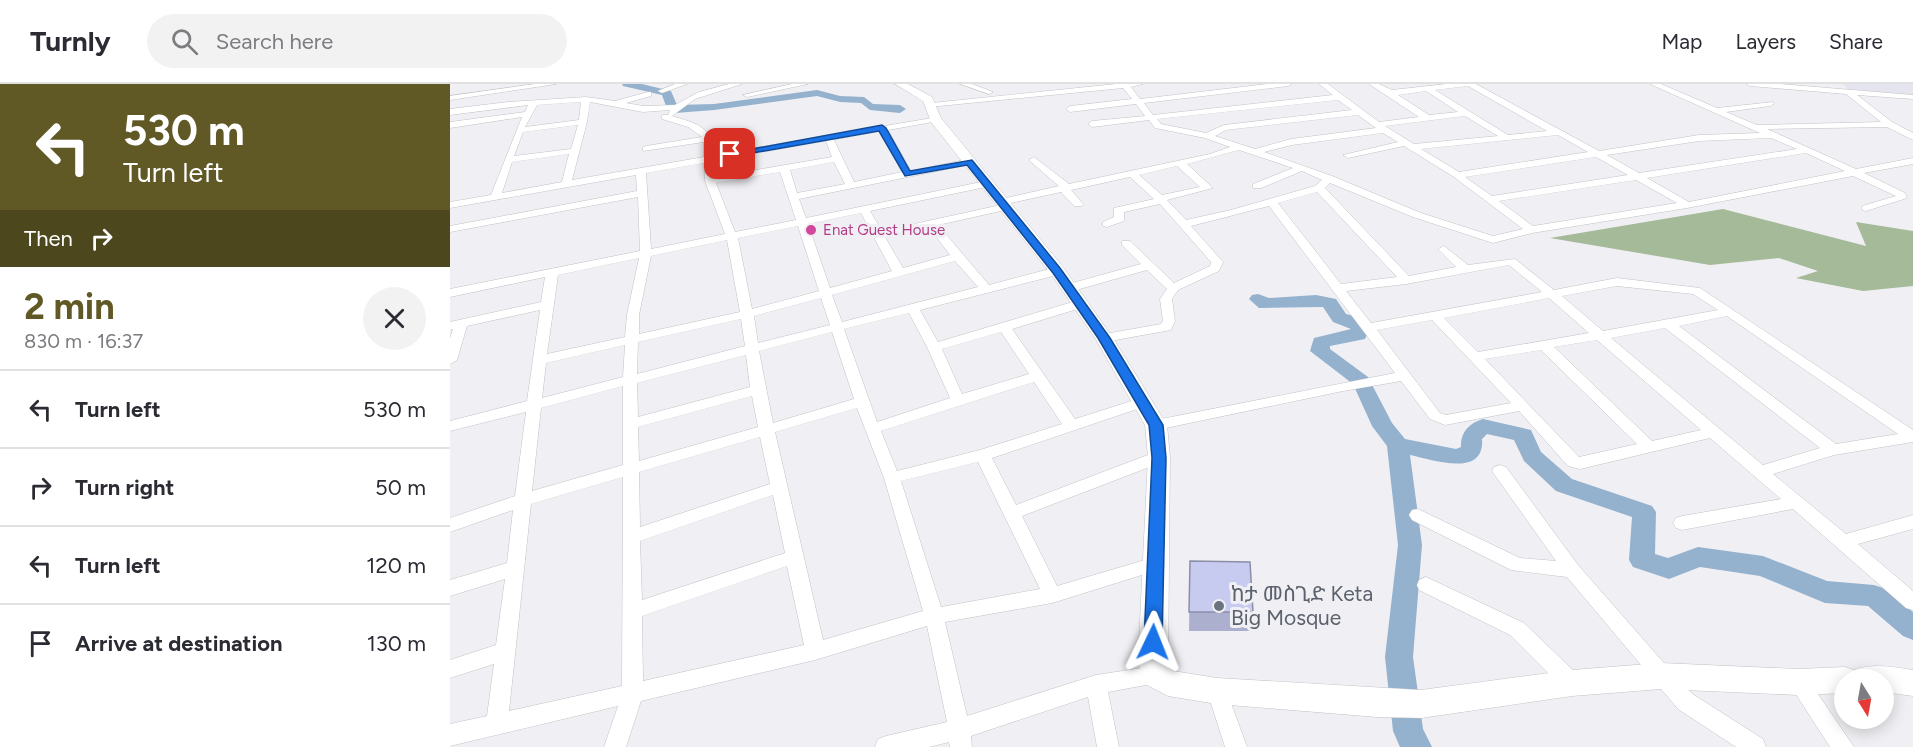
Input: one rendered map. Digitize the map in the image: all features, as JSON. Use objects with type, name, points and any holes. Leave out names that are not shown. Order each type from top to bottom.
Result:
[{"type":"street","points":[[450,98],[552,84]]},
{"type":"street","points":[[662,91],[683,84]]},
{"type":"street","points":[[738,84],[685,100],[676,106],[666,118],[691,125],[704,133],[708,140],[710,181],[732,237],[747,314],[758,390],[814,651]]},
{"type":"street","points":[[747,95],[804,84]]},
{"type":"street","points":[[900,84],[928,99],[933,112],[969,162],[1057,271],[1104,338],[1156,425],[1159,458],[1152,662],[1155,675]]},
{"type":"street","points":[[964,84],[990,91],[1043,94],[1139,84]]},
{"type":"street","points":[[1040,84],[1043,94]]},
{"type":"street","points":[[1070,109],[1288,84]]},
{"type":"street","points":[[1323,84],[1380,127],[1457,175],[1532,230]]},
{"type":"street","points":[[1373,84],[1391,93],[1428,119]]},
{"type":"street","points":[[1391,93],[1468,84],[1554,131],[1569,135],[1687,205]]},
{"type":"street","points":[[1654,84],[1807,150],[1901,195],[1902,198],[1866,208]]},
{"type":"street","points":[[1750,84],[1843,87],[1913,97]]},
{"type":"street","points":[[1122,85],[1158,126],[1207,136],[1256,152],[1329,178],[1418,215],[1493,240],[1532,230],[1687,205],[1913,161]]},
{"type":"street","points":[[1843,87],[1889,124],[1913,137]]},
{"type":"street","points":[[1428,89],[1505,136]]},
{"type":"street","points":[[450,205],[882,128],[990,91]]},
{"type":"street","points":[[1216,92],[1231,109]]},
{"type":"street","points":[[617,103],[648,94]]},
{"type":"street","points":[[1092,124],[1339,97]]},
{"type":"street","points":[[450,112],[534,102],[586,99],[601,99],[644,109],[676,106]]},
{"type":"street","points":[[566,184],[583,122],[586,99]]},
{"type":"street","points":[[495,197],[519,130],[534,102]]},
{"type":"street","points":[[1716,111],[1770,104]]},
{"type":"street","points":[[1207,136],[1224,128],[1359,112]]},
{"type":"street","points":[[1256,152],[1291,142],[1466,113]]},
{"type":"street","points":[[450,125],[527,114]]},
{"type":"street","points":[[519,130],[583,122]]},
{"type":"street","points":[[1755,127],[1889,124]]},
{"type":"street","points":[[882,128],[908,174]]},
{"type":"street","points":[[1348,155],[1409,145],[1554,131]]},
{"type":"street","points":[[1457,175],[1699,138],[1774,135]]},
{"type":"street","points":[[829,137],[837,159],[851,185]]},
{"type":"street","points":[[646,149],[708,140]]},
{"type":"street","points":[[878,235],[932,224],[1003,204],[1239,147]]},
{"type":"street","points":[[1491,199],[1807,150]]},
{"type":"street","points":[[508,160],[574,151]]},
{"type":"street","points":[[710,181],[837,159]]},
{"type":"street","points":[[1034,160],[1066,189],[1078,204]]},
{"type":"street","points":[[794,197],[969,162]]},
{"type":"street","points":[[1107,224],[1120,219],[1118,210],[1208,188],[1178,162]]},
{"type":"street","points":[[1898,164],[1913,169]]},
{"type":"street","points":[[784,168],[862,402],[892,478],[934,616],[960,738]]},
{"type":"street","points":[[1257,186],[1302,168]]},
{"type":"street","points":[[615,747],[633,693],[629,468],[630,381],[633,315],[646,253],[641,170]]},
{"type":"street","points":[[1104,338],[1166,327],[1169,321],[1166,299],[1173,288],[1215,268],[1217,262],[1161,199],[1131,173]]},
{"type":"street","points":[[1184,224],[1318,188],[1329,178]]},
{"type":"street","points":[[450,293],[986,184]]},
{"type":"street","points":[[1318,188],[1406,280]]},
{"type":"street","points":[[450,229],[644,193]]},
{"type":"street","points":[[1272,202],[1403,376],[1441,420],[1522,406]]},
{"type":"street","points":[[864,209],[900,274]]},
{"type":"street","points":[[932,224],[986,289]]},
{"type":"street","points":[[1493,240],[1499,262]]},
{"type":"street","points":[[1126,243],[1173,288]]},
{"type":"street","points":[[1444,249],[1466,270]]},
{"type":"street","points":[[538,360],[747,314],[900,274],[957,256]]},
{"type":"street","points":[[1338,288],[1406,280],[1499,262],[1511,261],[1517,264],[1712,432],[1845,541],[1913,602]]},
{"type":"street","points":[[934,347],[1004,327],[1148,266]]},
{"type":"street","points":[[450,426],[1057,271]]},
{"type":"street","points":[[497,724],[538,360],[552,272]]},
{"type":"street","points":[[1368,328],[1607,283],[1629,282],[1696,291],[1913,437]]},
{"type":"street","points":[[450,360],[455,325],[548,304]]},
{"type":"street","points":[[913,309],[934,347],[958,400]]},
{"type":"street","points":[[1474,357],[1729,312]]},
{"type":"street","points":[[1435,316],[1574,462],[1580,463],[1712,432]]},
{"type":"street","points":[[1668,324],[1833,450]]},
{"type":"street","points":[[1004,327],[1071,425]]},
{"type":"street","points":[[1545,346],[1649,447]]},
{"type":"street","points":[[872,429],[1039,376]]},
{"type":"street","points":[[1156,425],[1343,386],[1403,376]]},
{"type":"street","points":[[630,424],[758,390]]},
{"type":"street","points":[[450,525],[629,468],[862,402]]},
{"type":"street","points":[[892,478],[983,455],[1144,402]]},
{"type":"street","points":[[1760,472],[1833,450],[1913,437]]},
{"type":"street","points":[[983,455],[1052,595]]},
{"type":"street","points":[[1012,513],[1159,458]]},
{"type":"street","points":[[1500,471],[1572,570],[1660,676],[1686,702],[1755,747]]},
{"type":"street","points":[[631,537],[779,487]]},
{"type":"street","points":[[1682,523],[1796,502]]},
{"type":"street","points":[[1418,515],[1517,565],[1572,570]]},
{"type":"street","points":[[1845,541],[1913,522]]},
{"type":"street","points":[[632,611],[794,557]]},
{"type":"street","points":[[450,735],[814,651],[934,616],[1052,595],[1155,564]]},
{"type":"street","points":[[450,588],[515,568]]},
{"type":"street","points":[[1426,585],[1517,628],[1572,683]]},
{"type":"street","points":[[450,669],[506,651]]},
{"type":"street","points":[[886,747],[960,738],[1096,686],[1155,675],[1168,683],[1217,691],[1377,703],[1421,704],[1572,683],[1660,676],[1797,682],[1834,680]]},
{"type":"street","points":[[1894,680],[1913,682]]},
{"type":"street","points":[[1797,682],[1843,747]]},
{"type":"street","points":[[1096,686],[1108,747]]},
{"type":"street","points":[[1217,691],[1236,747]]},
{"type":"shaded area","points":[[1843,84],[1913,84],[1913,95],[1848,90]]},
{"type":"green space","points":[[1723,209],[1866,246],[1856,222],[1913,231],[1913,286],[1863,291],[1796,278],[1818,271],[1779,258],[1710,265],[1550,238]]},
{"type":"building","points":[[1190,561],[1250,562],[1253,612],[1189,612]]},
{"type":"waterway","points":[[627,84],[667,93],[671,107],[675,109],[714,107],[817,93],[840,99],[864,100],[870,107],[900,109]]},
{"type":"waterway","points":[[1258,299],[1265,304],[1316,300],[1330,303],[1339,318],[1356,323],[1361,328],[1358,335],[1321,342],[1320,351],[1361,381],[1383,426],[1398,445]]},
{"type":"waterway","points":[[1398,445],[1458,457],[1472,451],[1471,437],[1483,426],[1523,435],[1532,456],[1564,485],[1644,512],[1642,560],[1669,569],[1698,557],[1763,566],[1825,592],[1874,596],[1913,628]]},
{"type":"waterway","points":[[1398,445],[1410,545],[1399,657],[1408,731],[1416,747]]},
{"type":"place","name":"Enat Guest House","points":[[811,230]]},
{"type":"place","name":"ከታ መስጊድ Keta Big Mosque","points":[[1219,606]]},
{"type":"route","points":[[730,154],[882,128],[908,174],[969,162],[1057,271],[1104,338],[1156,425],[1159,458],[1153,642]]}]
